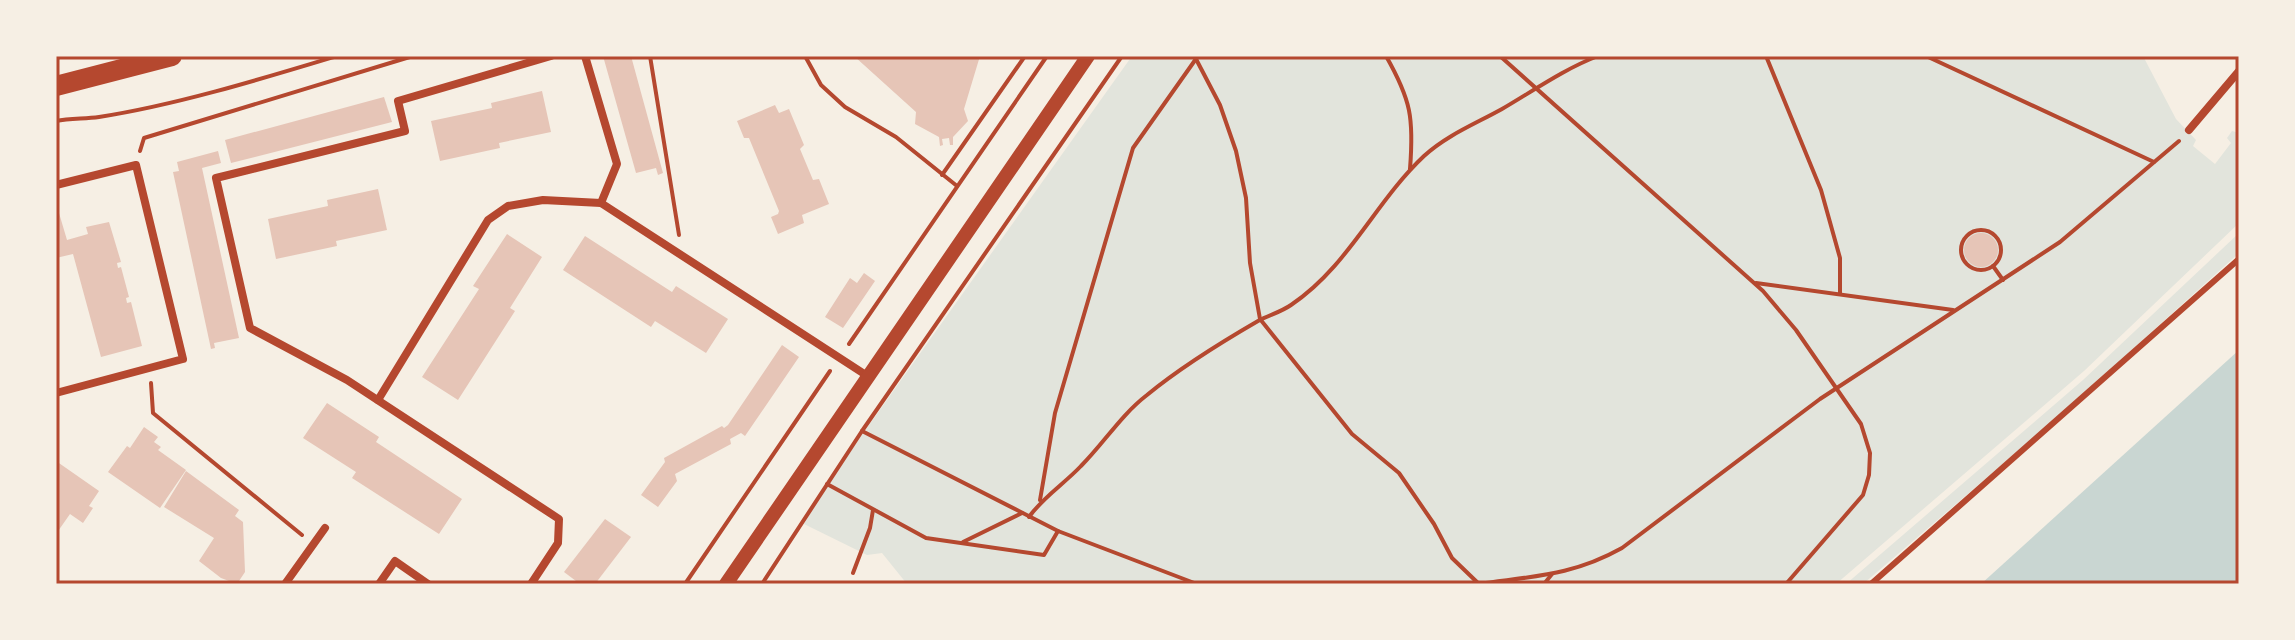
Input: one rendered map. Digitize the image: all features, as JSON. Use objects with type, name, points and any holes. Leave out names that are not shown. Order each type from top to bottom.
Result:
[{"type":"main road","points":[[56,86],[172,56]]},
{"type":"street","points":[[531,584],[558,543],[559,519],[347,380],[250,328],[216,178],[405,131],[398,101],[551,56]]},
{"type":"street","points":[[585,56],[617,164],[601,203]]},
{"type":"street","points":[[726,584],[1088,56]]},
{"type":"street","points":[[2189,130],[2239,71]]},
{"type":"street","points":[[56,185],[136,165],[183,359],[56,393]]},
{"type":"street","points":[[378,400],[488,220],[508,206],[543,200],[601,203],[869,377]]},
{"type":"street","points":[[285,584],[325,528]]},
{"type":"street","points":[[379,584],[395,561],[428,584]]},
{"type":"lane","points":[[1871,584],[2239,259]]},
{"type":"path","points":[[56,58],[63,56]]},
{"type":"path","points":[[56,121],[98,117],[181,99],[337,56]]},
{"type":"path","points":[[136,165],[144,138],[413,56]]},
{"type":"path","points":[[650,56],[681,245]]},
{"type":"path","points":[[805,56],[821,85],[845,107],[896,137],[957,186]]},
{"type":"path","points":[[942,175],[1025,56]]},
{"type":"path","points":[[685,584],[1047,56]]},
{"type":"path","points":[[762,584],[862,431],[1122,56]]},
{"type":"path","points":[[1386,56],[1404,87],[1412,113],[1410,171]]},
{"type":"path","points":[[1500,56],[1753,282],[1796,330],[1861,424],[1870,453],[1869,475],[1863,495],[1786,584]]},
{"type":"path","points":[[1029,517],[1040,501],[1060,488],[1144,396],[1260,319],[1290,306],[1320,281],[1359,239],[1410,171],[1425,156],[1454,133],[1579,63],[1598,56]]},
{"type":"path","points":[[1766,56],[1821,190],[1840,258],[1840,293]]},
{"type":"path","points":[[1926,56],[2154,162]]},
{"type":"path","points":[[1040,501],[1055,413],[1133,148],[1197,58],[1220,105],[1236,151],[1246,198],[1250,263],[1260,319],[1352,434],[1399,473],[1434,524],[1452,558],[1478,584],[1552,574],[1592,564],[1622,548],[1835,389],[2060,242],[2189,130]]},
{"type":"path","points":[[1990,232],[1999,241],[2001,255],[1993,266],[1981,270],[1965,261],[1963,243],[1971,233],[1990,232]]},
{"type":"path","points":[[1993,266],[2003,280]]},
{"type":"path","points":[[1753,282],[1956,310]]},
{"type":"path","points":[[151,367],[153,413],[314,544]]},
{"type":"path","points":[[862,431],[1058,531],[1197,584]]},
{"type":"path","points":[[827,484],[926,538],[1044,555],[1058,531]]},
{"type":"path","points":[[853,573],[870,528],[873,509]]},
{"type":"path","points":[[961,543],[1022,513]]},
{"type":"path","points":[[1544,584],[1552,574]]},
{"type":"shaded area","points":[[1132,56],[2143,56],[2176,119],[2196,140],[2193,146],[2215,164],[2231,143],[2227,138],[2232,131],[2239,133],[2239,223],[2084,371],[1836,584],[907,584],[882,553],[867,555],[804,524],[827,484]]},
{"type":"shaded area","points":[[2239,233],[2239,253],[2055,419],[1863,584],[1846,584],[2083,380]]},
{"type":"shaded area","points":[[2239,350],[2239,584],[1981,584]]},
{"type":"building","points":[[603,56],[631,56],[663,173],[658,175],[656,168],[636,173]]},
{"type":"building","points":[[854,56],[980,56],[964,109],[968,121],[953,137],[953,145],[950,145],[949,138],[942,139],[943,145],[940,146],[939,137],[915,124],[916,112]]},
{"type":"building","points":[[542,91],[551,132],[499,143],[500,148],[440,161],[431,121],[492,108],[491,103]]},
{"type":"building","points":[[384,97],[392,122],[231,163],[225,140]]},
{"type":"building","points":[[775,105],[779,113],[789,109],[804,145],[800,149],[813,180],[819,179],[829,204],[802,215],[804,223],[778,234],[771,217],[779,211],[749,138],[744,138],[737,121]]},
{"type":"building","points":[[218,151],[221,163],[202,168],[239,338],[214,343],[215,348],[211,349],[173,172],[179,171],[177,162]]},
{"type":"building","points":[[378,189],[387,230],[336,241],[337,246],[276,259],[268,219],[328,206],[327,200]]},
{"type":"building","points":[[59,213],[67,240],[88,234],[86,227],[109,222],[121,262],[117,263],[118,268],[121,267],[129,297],[126,298],[127,303],[131,302],[142,346],[101,357],[73,254],[56,258],[56,214]]},
{"type":"building","points":[[1981,233],[1993,238],[1998,250],[1993,262],[1981,267],[1969,262],[1964,250],[1969,238]]},
{"type":"building","points":[[507,234],[542,257],[510,308],[515,311],[458,400],[422,377],[479,289],[473,286]]},
{"type":"building","points":[[585,236],[672,292],[676,286],[728,319],[706,353],[655,321],[651,327],[563,270]]},
{"type":"building","points":[[864,273],[875,281],[843,328],[825,317],[850,278],[857,283]]},
{"type":"building","points":[[782,345],[799,357],[745,436],[741,433],[730,439],[731,444],[675,474],[677,481],[658,507],[641,495],[665,462],[664,458],[728,425]]},
{"type":"building","points":[[327,403],[379,437],[376,442],[462,499],[439,534],[352,478],[356,472],[303,438]]},
{"type":"building","points":[[144,427],[158,437],[154,442],[161,447],[158,450],[186,470],[160,508],[108,472]]},
{"type":"building","points":[[56,461],[99,491],[83,523],[70,514],[56,534]]},
{"type":"building","points":[[186,471],[239,510],[235,516],[243,522],[245,572],[237,584],[221,578],[199,561],[214,538],[164,507]]},
{"type":"building","points":[[605,519],[631,537],[595,584],[580,584],[564,572]]}]
